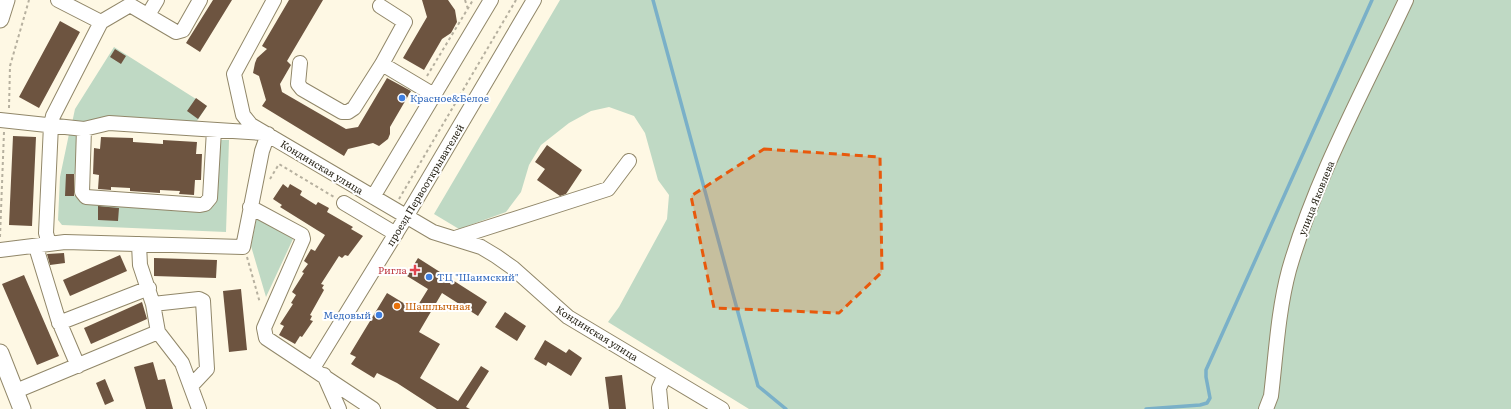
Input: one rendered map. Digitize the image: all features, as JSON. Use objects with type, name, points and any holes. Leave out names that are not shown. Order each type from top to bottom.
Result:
[{"type":"main road","points":[[0,19],[6,0]]},
{"type":"main road","points":[[0,353],[22,409]]},
{"type":"street","points":[[148,15],[157,0]]},
{"type":"street","points":[[78,366],[60,323],[42,245],[46,233],[51,125],[53,116],[101,22],[132,3],[148,15],[176,32],[179,32],[183,30],[200,0]]},
{"type":"street","points":[[4,120],[84,129],[109,123],[214,130],[249,128],[243,115],[234,74],[235,69],[274,0]]},
{"type":"street","points":[[373,197],[491,0]]},
{"type":"street","name":"проезд Первооткрывателей","points":[[319,371],[396,234],[534,0]]},
{"type":"street","name":"улица Яковлева","points":[[1266,409],[1271,396],[1283,298],[1300,237],[1337,146],[1406,0]]},
{"type":"street","points":[[66,2],[101,22]]},
{"type":"street","points":[[300,63],[298,84],[302,89],[342,112],[348,112],[354,108],[382,64],[405,22],[380,6]]},
{"type":"street","points":[[382,64],[434,95]]},
{"type":"street","name":"Кондинская улица","points":[[249,128],[268,134],[433,232],[481,247],[513,268],[568,317],[722,409]]},
{"type":"street","points":[[84,129],[82,192],[86,197],[200,205],[205,204],[210,198],[214,130]]},
{"type":"street","points":[[0,250],[78,242],[243,247],[262,151],[268,134]]},
{"type":"street","points":[[455,238],[608,189],[629,161]]},
{"type":"street","points":[[344,203],[396,234]]},
{"type":"street","points":[[250,206],[302,235],[302,243],[264,328],[266,338],[319,371],[373,409]]},
{"type":"street","points":[[139,244],[140,265],[153,304],[158,332],[177,355],[191,386],[199,409]]},
{"type":"street","points":[[60,323],[148,288]]},
{"type":"street","points":[[153,304],[199,299],[203,301],[207,369],[191,386]]},
{"type":"street","points":[[16,391],[158,332]]},
{"type":"street","points":[[319,371],[339,409]]},
{"type":"street","points":[[661,409],[660,388],[665,375]]},
{"type":"path","points":[[0,241],[4,120],[10,66],[29,0]]},
{"type":"path","points":[[464,0],[468,9]]},
{"type":"path","points":[[420,87],[473,0]]},
{"type":"path","points":[[392,209],[516,0]]},
{"type":"path","points":[[268,182],[279,164],[344,203]]},
{"type":"path","points":[[243,247],[261,305]]},
{"type":"highlighted area","points":[[764,149],[880,157],[882,272],[839,313],[714,308],[691,196]]},
{"type":"green space","points":[[560,0],[1511,0],[1511,409],[749,409],[608,322],[619,307],[667,219],[669,195],[658,180],[645,133],[634,116],[609,107],[591,111],[569,123],[541,145],[529,165],[521,192],[506,212],[459,229],[434,214]]},
{"type":"green space","points":[[114,47],[207,106],[195,124],[72,123],[75,109]]},
{"type":"green space","points":[[69,134],[80,134],[78,174],[66,174],[66,195],[200,205],[215,205],[218,140],[229,140],[226,232],[62,225],[58,220],[60,177]]},
{"type":"green space","points":[[257,216],[293,239],[266,297],[251,246]]},
{"type":"building","points":[[213,0],[232,0],[200,52],[186,43]]},
{"type":"building","points":[[289,0],[323,0],[287,61],[291,65],[280,84],[282,92],[346,129],[358,127],[387,78],[411,91],[390,127],[388,139],[379,146],[373,143],[348,149],[344,156],[262,106],[266,100],[259,76],[253,73],[255,63],[257,58],[267,49],[262,46]]},
{"type":"building","points":[[422,0],[448,0],[455,10],[457,22],[451,33],[442,39],[424,70],[403,58],[427,17]]},
{"type":"building","points":[[60,21],[80,32],[39,108],[19,97]]},
{"type":"building","points":[[115,49],[126,56],[121,64],[110,57]]},
{"type":"building","points":[[196,98],[207,106],[198,119],[187,111]]},
{"type":"building","points":[[13,136],[36,137],[32,226],[9,225]]},
{"type":"building","points":[[101,137],[133,138],[133,142],[163,144],[163,140],[197,142],[196,154],[202,154],[201,180],[195,180],[194,195],[179,194],[180,191],[160,190],[160,193],[130,191],[130,188],[111,187],[111,190],[98,189],[99,175],[93,174],[94,148],[100,149]]},
{"type":"building","points":[[547,145],[582,170],[566,194],[560,196],[537,180],[545,169],[535,162]]},
{"type":"building","points":[[66,174],[74,174],[74,196],[65,196]]},
{"type":"building","points":[[283,184],[288,188],[290,184],[302,191],[300,195],[316,205],[318,202],[329,208],[327,212],[353,227],[351,229],[363,236],[348,256],[345,255],[342,258],[339,256],[321,284],[324,285],[322,288],[324,290],[310,315],[312,316],[310,320],[313,321],[295,344],[279,335],[284,326],[280,324],[293,304],[291,303],[296,295],[292,292],[304,273],[302,272],[308,264],[304,261],[311,249],[315,251],[325,235],[280,207],[282,205],[273,199]]},
{"type":"building","points":[[98,206],[119,208],[118,221],[98,220]]},
{"type":"building","points":[[64,253],[65,263],[50,265],[47,254]]},
{"type":"building","points":[[120,255],[127,271],[70,296],[63,280]]},
{"type":"building","points":[[154,258],[217,260],[216,278],[154,276]]},
{"type":"building","points":[[418,258],[487,302],[478,316],[442,293],[419,332],[440,344],[420,378],[458,401],[481,366],[489,371],[466,407],[470,409],[437,409],[397,383],[377,373],[374,378],[351,364],[356,357],[350,354],[387,293],[415,310],[428,289],[407,276]]},
{"type":"building","points":[[24,275],[59,356],[37,365],[2,284]]},
{"type":"building","points":[[241,289],[247,350],[229,352],[223,291]]},
{"type":"building","points":[[142,302],[147,319],[91,344],[84,328]]},
{"type":"building","points":[[505,312],[526,326],[517,341],[495,327]]},
{"type":"building","points":[[545,340],[566,353],[569,349],[582,358],[571,376],[548,362],[546,366],[534,359]]},
{"type":"building","points":[[153,362],[158,380],[165,379],[173,409],[146,409],[134,367]]},
{"type":"building","points":[[622,375],[626,409],[609,409],[605,377]]},
{"type":"building","points":[[105,379],[114,401],[105,405],[96,383]]},
{"type":"waterway","points":[[653,0],[758,386],[786,409]]},
{"type":"waterway","points":[[1146,409],[1200,405],[1207,403],[1210,398],[1206,370],[1372,0]]},
{"type":"place","name":"Красное&Белое","points":[[402,98]]},
{"type":"place","name":"Ригла","points":[[415,270]]},
{"type":"place","name":"ТЦ \"Шаимский\"","points":[[429,277]]},
{"type":"place","name":"Шашлычная","points":[[397,306]]},
{"type":"place","name":"Медовый","points":[[379,315]]}]
